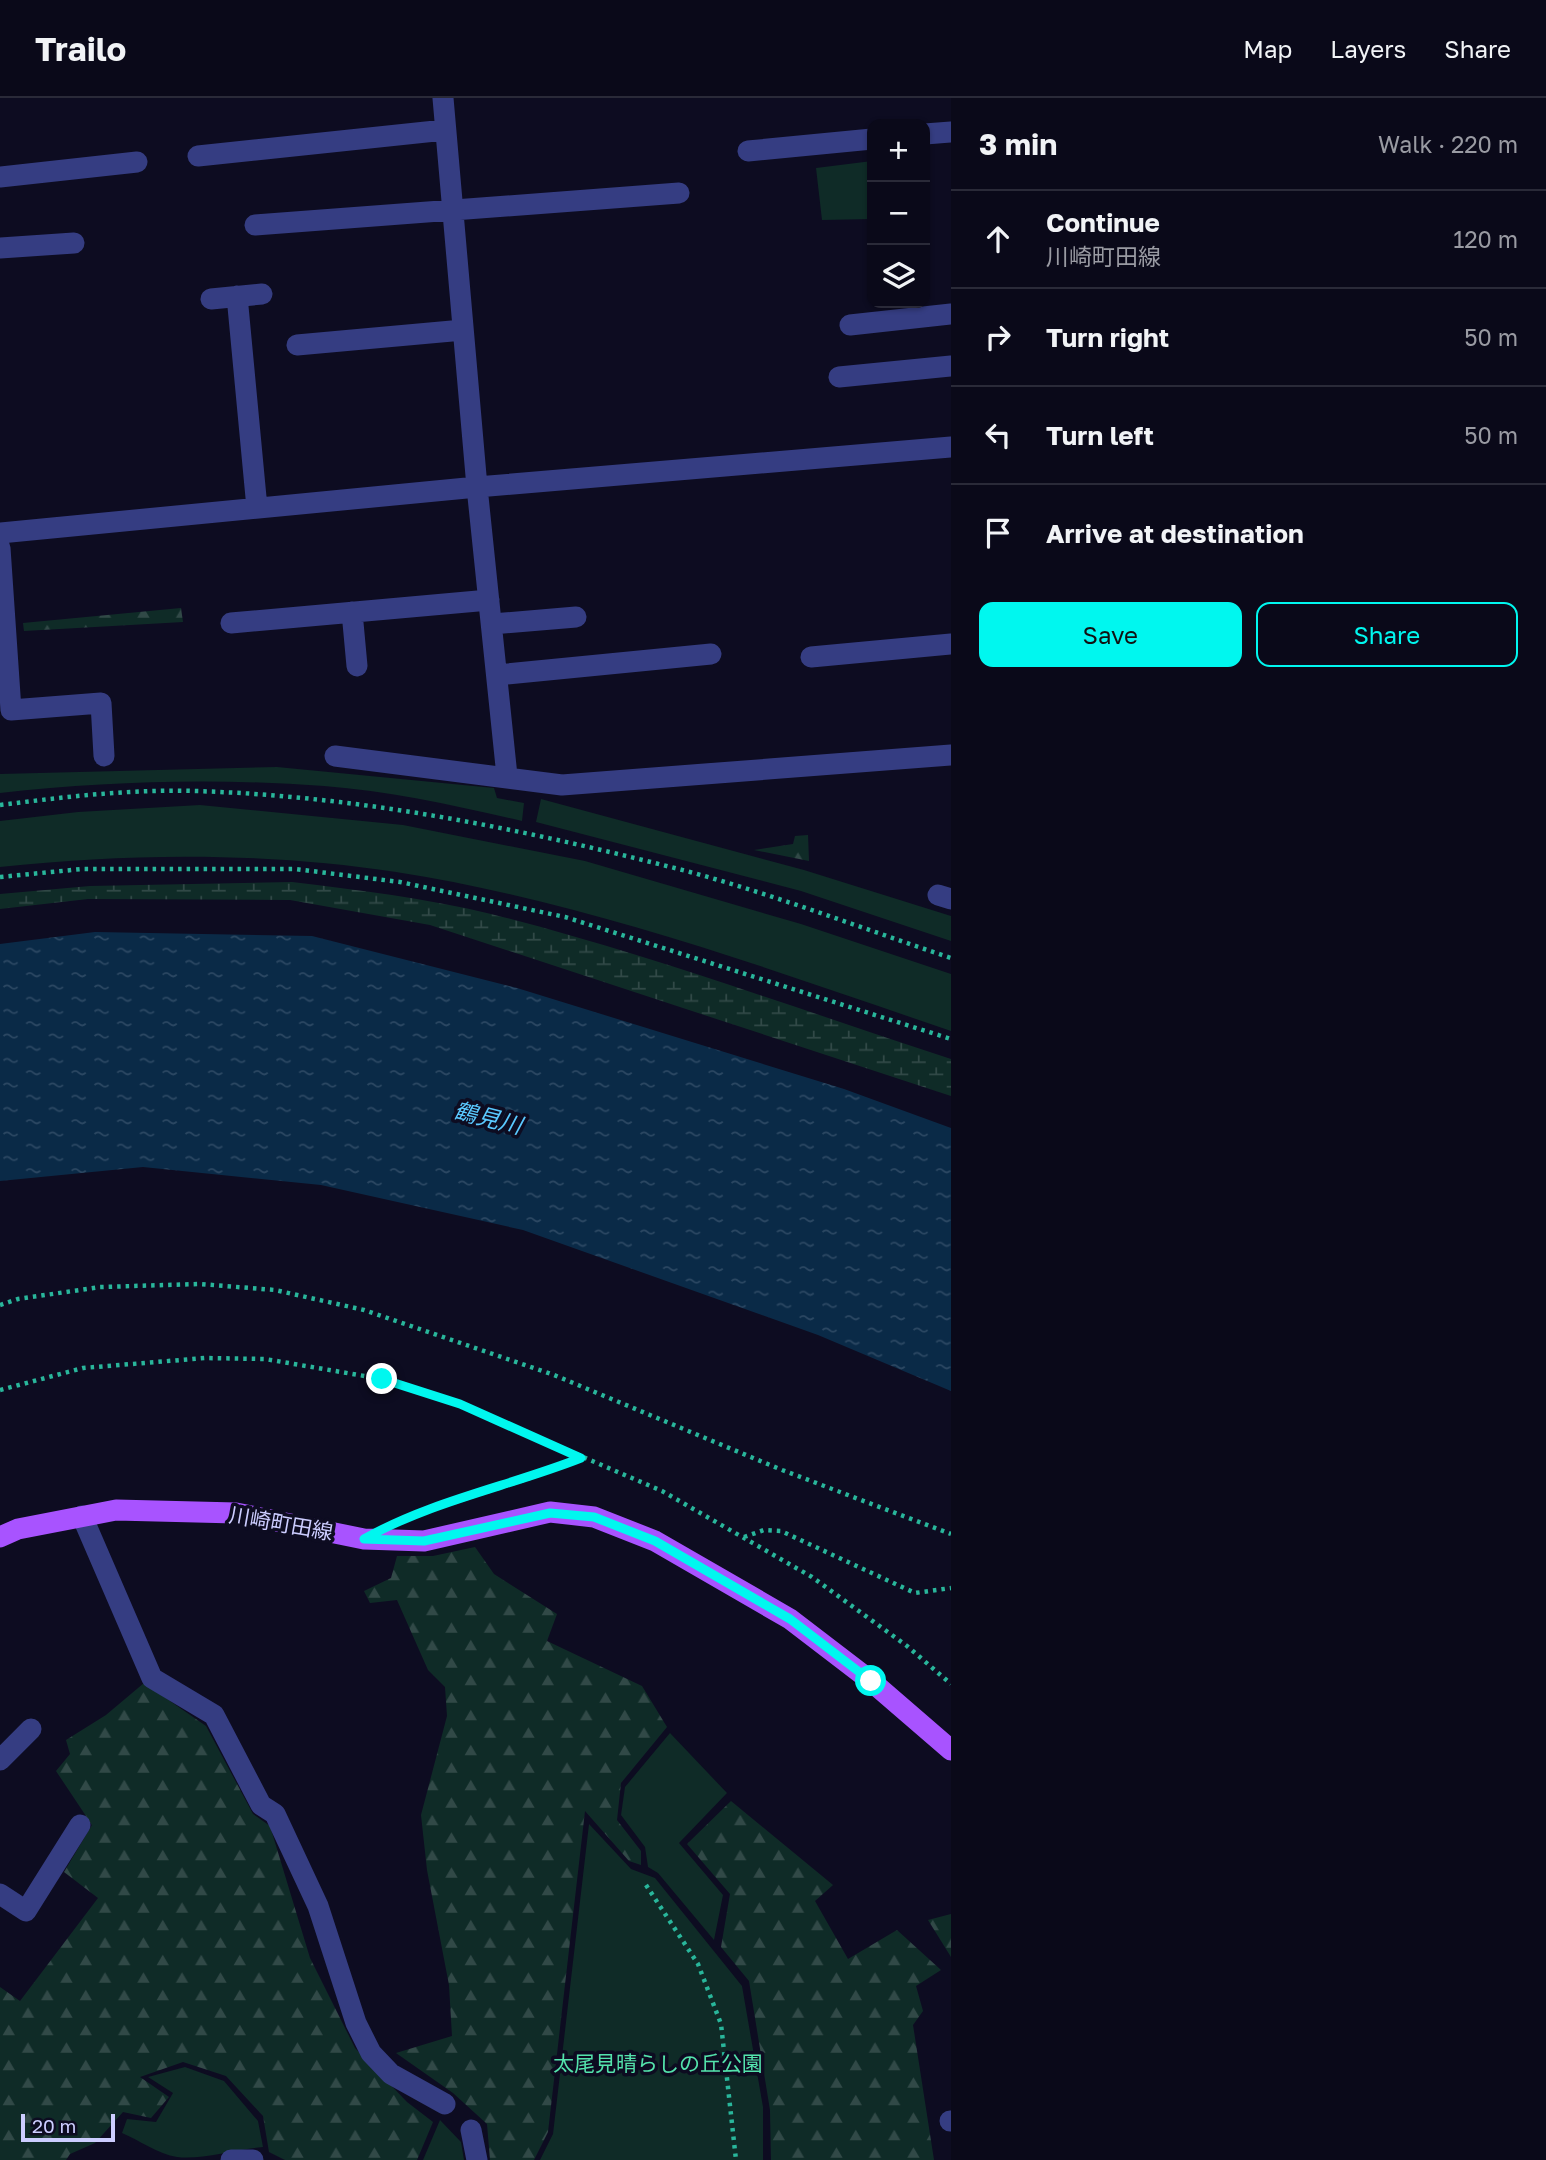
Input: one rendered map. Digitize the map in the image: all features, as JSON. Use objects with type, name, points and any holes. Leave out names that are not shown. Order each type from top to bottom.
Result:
[{"type":"main road","name":"川崎町田線","points":[[0,1537],[18,1529],[116,1510],[160,1509],[236,1514],[364,1539],[424,1541],[550,1513],[594,1517],[655,1541],[790,1619],[951,1751]]},
{"type":"street","points":[[443,98],[477,487],[507,776]]},
{"type":"street","points":[[198,156],[445,130]]},
{"type":"street","points":[[930,134],[951,132]]},
{"type":"street","points":[[748,150],[867,139]]},
{"type":"street","points":[[0,177],[137,162]]},
{"type":"street","points":[[255,225],[452,208],[679,194]]},
{"type":"street","points":[[0,248],[74,243]]},
{"type":"street","points":[[211,299],[261,294]]},
{"type":"street","points":[[237,296],[257,508]]},
{"type":"street","points":[[850,325],[951,314]]},
{"type":"street","points":[[298,345],[463,330]]},
{"type":"street","points":[[839,377],[951,366]]},
{"type":"street","points":[[0,533],[477,487],[951,447]]},
{"type":"street","points":[[0,548],[10,710],[101,703],[104,756]]},
{"type":"street","points":[[231,623],[489,600]]},
{"type":"street","points":[[352,612],[357,666]]},
{"type":"street","points":[[492,624],[576,617]]},
{"type":"street","points":[[811,657],[951,644]]},
{"type":"street","points":[[497,675],[711,654]]},
{"type":"street","points":[[335,756],[507,776],[562,786],[951,755]]},
{"type":"street","points":[[82,1516],[152,1678],[214,1715],[261,1805],[275,1814],[317,1906],[356,2023],[371,2053],[391,2074],[445,2104]]},
{"type":"street","points":[[0,1760],[31,1729]]},
{"type":"street","points":[[0,1894],[26,1911],[80,1825]]},
{"type":"street","points":[[471,2130],[477,2160]]},
{"type":"street","points":[[231,2160],[253,2160]]},
{"type":"path","points":[[0,805],[70,796],[194,791],[351,802],[438,816],[691,873],[951,958]]},
{"type":"path","points":[[0,877],[82,869],[295,869],[400,882],[565,917],[951,1039]]},
{"type":"path","points":[[0,1306],[18,1299],[100,1287],[200,1284],[275,1290],[364,1310],[554,1376],[782,1470],[951,1534]]},
{"type":"path","points":[[0,1390],[83,1368],[205,1358],[265,1359],[395,1383],[460,1404],[662,1491],[812,1577],[865,1614],[951,1684]]},
{"type":"path","points":[[411,1516],[533,1477],[581,1458]]},
{"type":"path","points":[[744,1536],[764,1530],[781,1531],[915,1593],[951,1588]]},
{"type":"path","points":[[646,1885],[698,1964],[721,2024],[736,2160]]},
{"type":"green space","points":[[867,162],[867,219],[822,220],[816,168]]},
{"type":"green space","points":[[181,608],[183,622],[24,631],[23,623]]},
{"type":"green space","points":[[277,767],[494,788],[497,798],[524,803],[522,821],[399,795],[349,788],[283,784],[162,782],[0,793],[0,774]]},
{"type":"green space","points":[[541,799],[804,870],[951,916],[951,941],[801,891],[536,822]]},
{"type":"green space","points":[[200,805],[403,825],[585,861],[801,924],[951,974],[951,1031],[746,961],[608,919],[467,885],[396,872],[298,861],[198,857],[98,859],[0,867],[0,821],[78,812]]},
{"type":"green space","points":[[808,835],[809,861],[754,850],[793,844],[795,836]]},
{"type":"green space","points":[[292,882],[367,891],[466,908],[549,929],[722,982],[951,1059],[951,1096],[430,925],[290,900],[88,899],[0,909],[0,894],[90,886]]},
{"type":"green space","points":[[475,1547],[494,1574],[557,1614],[547,1641],[642,1686],[667,1727],[621,1783],[617,1820],[641,1851],[641,1865],[629,1861],[585,1811],[548,2132],[534,2160],[490,2160],[487,2124],[453,2093],[396,2053],[452,2036],[449,1985],[427,1870],[421,1815],[447,1716],[445,1687],[428,1670],[397,1600],[370,1603],[364,1591],[391,1578],[397,1556],[433,1556]]},
{"type":"green space","points":[[144,1683],[206,1726],[253,1814],[270,1826],[310,1958],[355,2048],[407,2102],[433,2122],[417,2160],[285,2160],[269,2152],[263,2116],[226,2076],[183,2062],[140,2077],[169,2097],[151,2118],[123,2112],[95,2143],[70,2154],[66,2160],[0,2160],[0,1987],[20,2001],[98,1898],[64,1872],[92,1825],[56,1771],[70,1754],[66,1740],[106,1715]]},
{"type":"green space","points":[[670,1733],[727,1793],[679,1843],[723,1895],[714,1940],[658,1873],[648,1867],[645,1847],[621,1815],[625,1787]]},
{"type":"green space","points":[[731,1801],[833,1885],[815,1901],[848,1959],[897,1930],[941,1970],[916,1986],[923,2011],[913,2025],[934,2160],[771,2160],[770,2110],[749,1981],[721,1947],[730,1894],[687,1844]]},
{"type":"green space","name":"太尾見晴らしの丘公園","points":[[589,1824],[631,1869],[655,1878],[742,1986],[763,2107],[763,2160],[540,2160],[553,2134]]},
{"type":"green space","points":[[951,1914],[951,1957],[928,1920]]},
{"type":"green space","points":[[185,2067],[224,2081],[258,2121],[263,2147],[197,2157],[177,2157],[122,2133],[127,2119],[156,2122],[173,2093],[148,2077]]},
{"type":"green space","points":[[440,2120],[461,2142],[464,2160],[423,2160]]},
{"type":"water","name":"鶴見川","points":[[95,932],[312,936],[517,988],[844,1089],[951,1128],[951,1391],[818,1335],[523,1230],[321,1185],[143,1167],[0,1181],[0,944]]},
{"type":"route","points":[[382,1379],[460,1404],[581,1458],[533,1477],[398,1519],[364,1539],[424,1541],[550,1513],[594,1517],[655,1541],[790,1619],[871,1681]]}]
